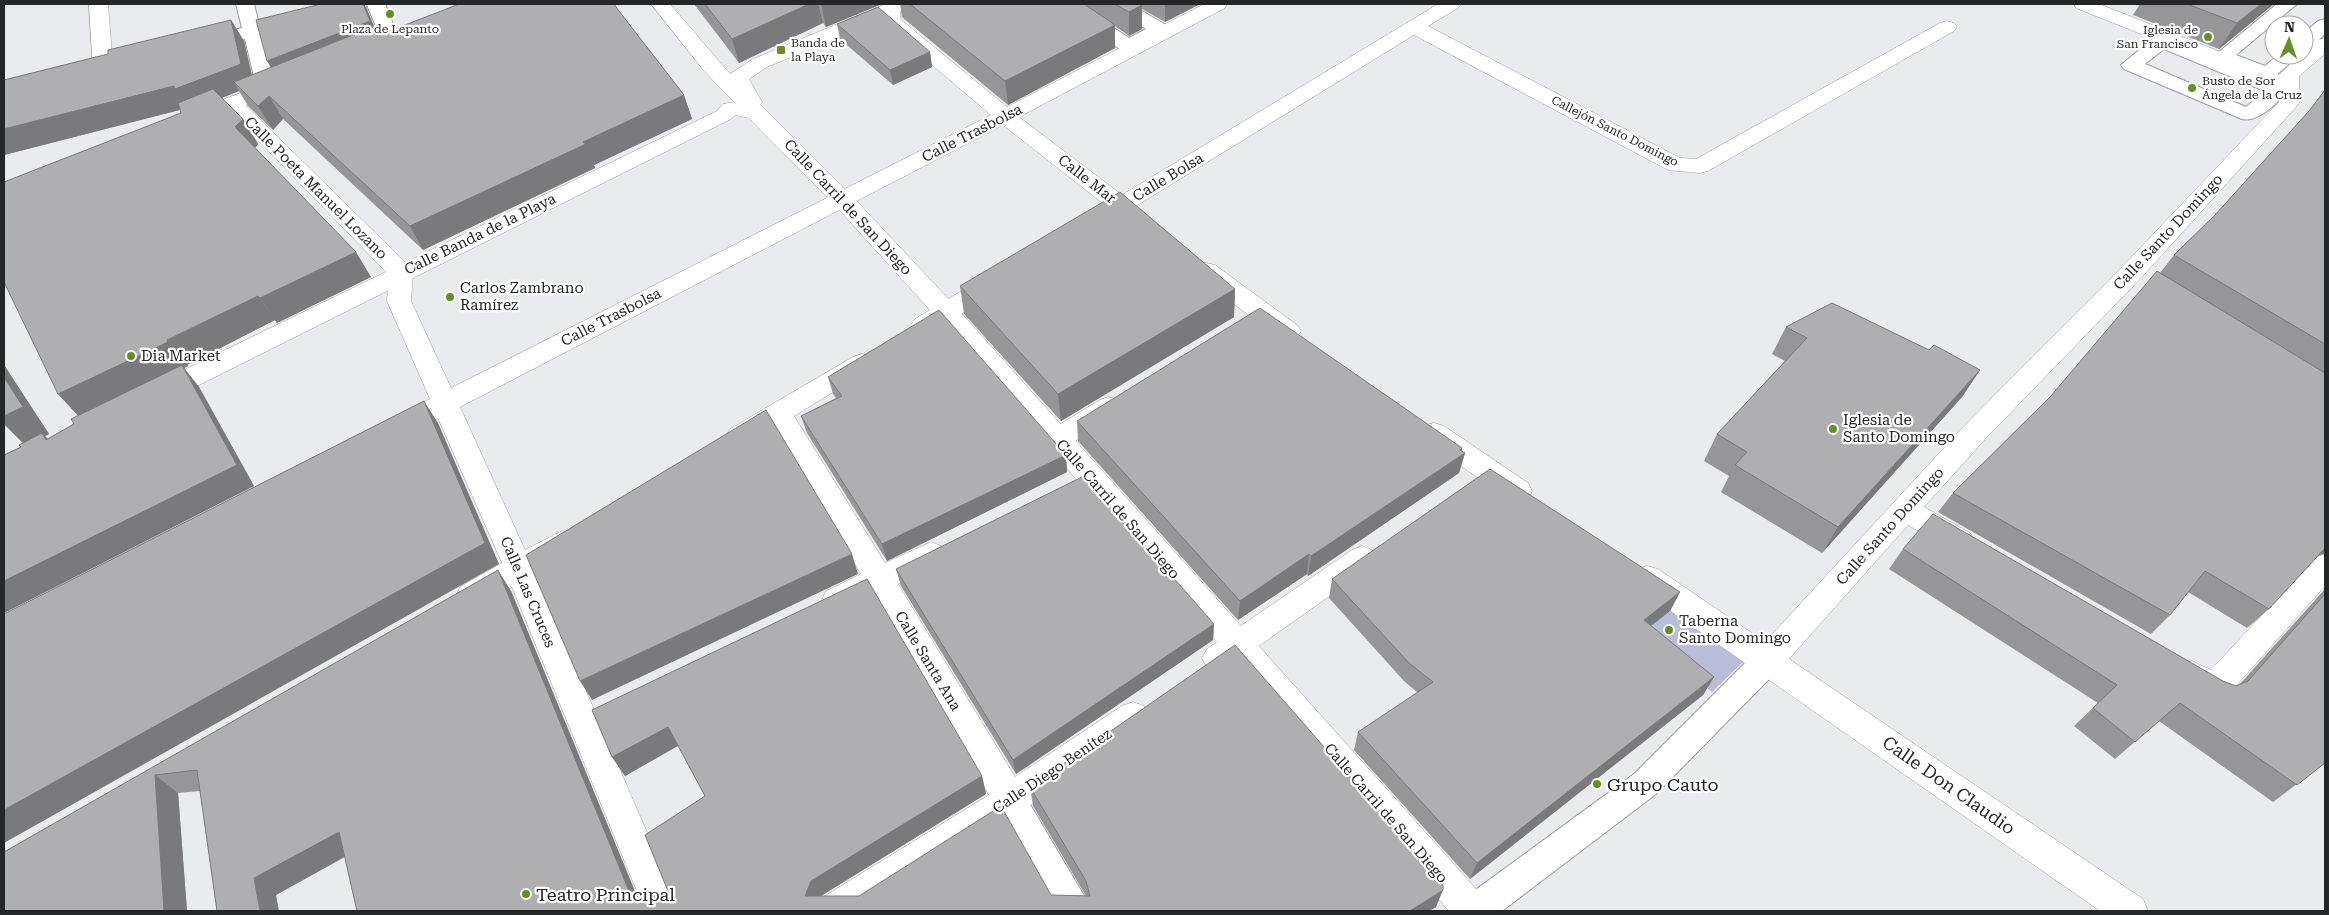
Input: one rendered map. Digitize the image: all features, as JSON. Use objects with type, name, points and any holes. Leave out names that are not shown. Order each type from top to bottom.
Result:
[{"type":"street","points":[[98,4],[112,67]]},
{"type":"street","points":[[245,4],[268,89]]},
{"type":"street","points":[[187,48],[359,4]]},
{"type":"street","points":[[376,4],[390,39]]},
{"type":"street","points":[[660,4],[712,68],[758,113]]},
{"type":"street","points":[[1065,4],[1128,46],[1159,30],[1118,4]]},
{"type":"street","name":"Calle Trasbolsa","points":[[374,439],[1005,116],[1218,4]]},
{"type":"street","name":"Calle Bolsa","points":[[1079,231],[1451,4]]},
{"type":"street","points":[[2083,4],[2289,86]]},
{"type":"street","points":[[2274,15],[2288,4]]},
{"type":"street","points":[[758,113],[738,77],[760,63],[890,5]]},
{"type":"street","name":"Calle Mar","points":[[890,5],[890,19],[898,27],[1005,116],[1152,230]]},
{"type":"street","points":[[2264,23],[2223,56],[2267,74],[2278,65]]},
{"type":"street","points":[[2314,34],[2325,25]]},
{"type":"street","name":"Callejón Santo Domingo","points":[[1414,27],[1676,165],[1700,166],[1947,27]]},
{"type":"street","points":[[2162,41],[2278,88],[2249,115],[2131,65],[2162,41]]},
{"type":"street","name":"Calle Santo Domingo","points":[[1474,911],[1645,784],[1768,660],[1977,430],[2140,277],[2289,103],[2289,74],[2325,44]]},
{"type":"street","points":[[178,125],[294,78]]},
{"type":"street","name":"Calle Poeta Manuel Lozano","points":[[232,103],[401,273]]},
{"type":"street","name":"Calle Banda de la Playa","points":[[136,405],[724,115],[730,108],[758,113]]},
{"type":"street","name":"Calle Carril de San Diego","points":[[758,113],[842,199],[946,312],[1474,911]]},
{"type":"street","points":[[1191,259],[1310,347]]},
{"type":"street","points":[[719,448],[1012,272]]},
{"type":"street","name":"Calle Las Cruces","points":[[401,273],[399,301],[518,569],[663,911]]},
{"type":"street","points":[[1237,328],[1262,313]]},
{"type":"street","points":[[1057,439],[1130,394]]},
{"type":"street","name":"Calle Santa Ana","points":[[778,413],[880,580],[1074,911]]},
{"type":"street","points":[[1415,420],[1476,479],[1538,504]]},
{"type":"street","points":[[1063,489],[1089,476]]},
{"type":"street","points":[[1905,509],[1983,554]]},
{"type":"street","points":[[450,608],[585,529]]},
{"type":"street","points":[[817,610],[958,541]]},
{"type":"street","points":[[1197,673],[1383,544]]},
{"type":"street","points":[[1628,565],[1768,660]]},
{"type":"street","points":[[2171,663],[2214,688],[2325,566]]},
{"type":"street","name":"Calle Don Claudio","points":[[1768,660],[2130,911]]},
{"type":"street","name":"Calle Diego Benítez","points":[[833,911],[1010,800],[1156,700]]},
{"type":"street","points":[[583,722],[610,709]]},
{"type":"shaded area","points":[[1676,606],[1739,652],[1743,662],[1712,692],[1641,634]]},
{"type":"building","points":[[321,4],[363,4],[370,21],[267,61],[256,20]]},
{"type":"building","points":[[459,4],[614,4],[684,95],[583,142],[586,144],[410,226],[269,96],[258,106],[234,82],[373,27],[377,36]]},
{"type":"building","points":[[705,4],[809,4],[732,39]]},
{"type":"building","points":[[910,4],[1084,4],[1115,25],[1005,81]]},
{"type":"building","points":[[1115,4],[1139,4],[1142,5],[1129,12]]},
{"type":"building","points":[[2187,4],[2261,4],[2237,23]]},
{"type":"building","points":[[878,7],[930,52],[890,70],[837,24]]},
{"type":"building","points":[[231,20],[241,64],[175,89],[174,86],[4,129],[4,80],[108,54],[108,50]]},
{"type":"building","points":[[213,89],[243,119],[235,127],[356,252],[260,298],[258,296],[167,340],[168,342],[58,394],[4,282],[4,182],[181,113],[178,103]]},
{"type":"building","points":[[2325,90],[2325,344],[2174,255],[2215,215],[2309,111]]},
{"type":"building","points":[[1120,192],[1235,289],[1058,394],[960,286]]},
{"type":"building","points":[[2157,271],[2325,373],[2325,548],[2269,609],[2205,571],[2170,615],[1953,493],[2050,397]]},
{"type":"building","name":"Iglesia de Santo Domingo","points":[[1832,303],[1929,350],[1934,345],[1980,370],[1838,527],[1735,465],[1747,452],[1717,434],[1807,338],[1786,327]]},
{"type":"building","points":[[1260,308],[1462,448],[1460,450],[1465,453],[1240,601],[1077,421]]},
{"type":"building","points":[[939,310],[1066,455],[882,544],[801,416],[842,396],[828,377]]},
{"type":"building","points":[[182,365],[237,465],[4,581],[4,455],[21,447],[19,445],[42,433],[46,440],[74,424],[71,419]]},
{"type":"building","points":[[4,377],[23,407],[4,416]]},
{"type":"building","points":[[424,401],[485,543],[4,810],[4,614]]},
{"type":"building","points":[[766,410],[852,554],[580,681],[526,555]]},
{"type":"building","points":[[1490,469],[1680,592],[1644,620],[1714,677],[1477,863],[1358,732],[1433,682],[1409,663],[1332,579]]},
{"type":"building","points":[[1084,476],[1214,624],[1013,760],[896,569]]},
{"type":"building","points":[[1933,514],[2223,681],[2236,686],[2248,681],[2325,594],[2325,763],[2297,785],[2180,703],[2135,742],[2093,708],[2117,685],[1903,549]]},
{"type":"building","points":[[498,570],[631,896],[670,896],[645,835],[705,796],[668,727],[612,757],[592,710],[867,579],[982,776],[811,881],[805,896],[859,896],[1001,806],[1051,895],[1090,896],[1086,881],[1030,787],[1235,645],[1443,883],[1443,890],[1410,911],[357,911],[339,832],[254,878],[260,911],[217,911],[197,770],[155,775],[164,911],[4,911],[4,852]]},
{"type":"place","name":"Plaza de Lepanto","points":[[390,14]]},
{"type":"place","name":"Iglesia de San Francisco","points":[[2208,37]]},
{"type":"place","name":"Banda de la Playa","points":[[781,50]]},
{"type":"place","name":"Busto de Sor Ángela de la Cruz","points":[[2192,88]]},
{"type":"place","name":"Carlos Zambrano Ramírez","points":[[450,297]]},
{"type":"place","name":"Dia Market","points":[[131,356]]},
{"type":"place","name":"Iglesia de Santo Domingo","points":[[1833,429]]},
{"type":"place","name":"Taberna Santo Domingo","points":[[1669,630]]},
{"type":"place","name":"Grupo Cauto","points":[[1597,784]]},
{"type":"place","name":"Teatro Principal","points":[[526,894]]}]
